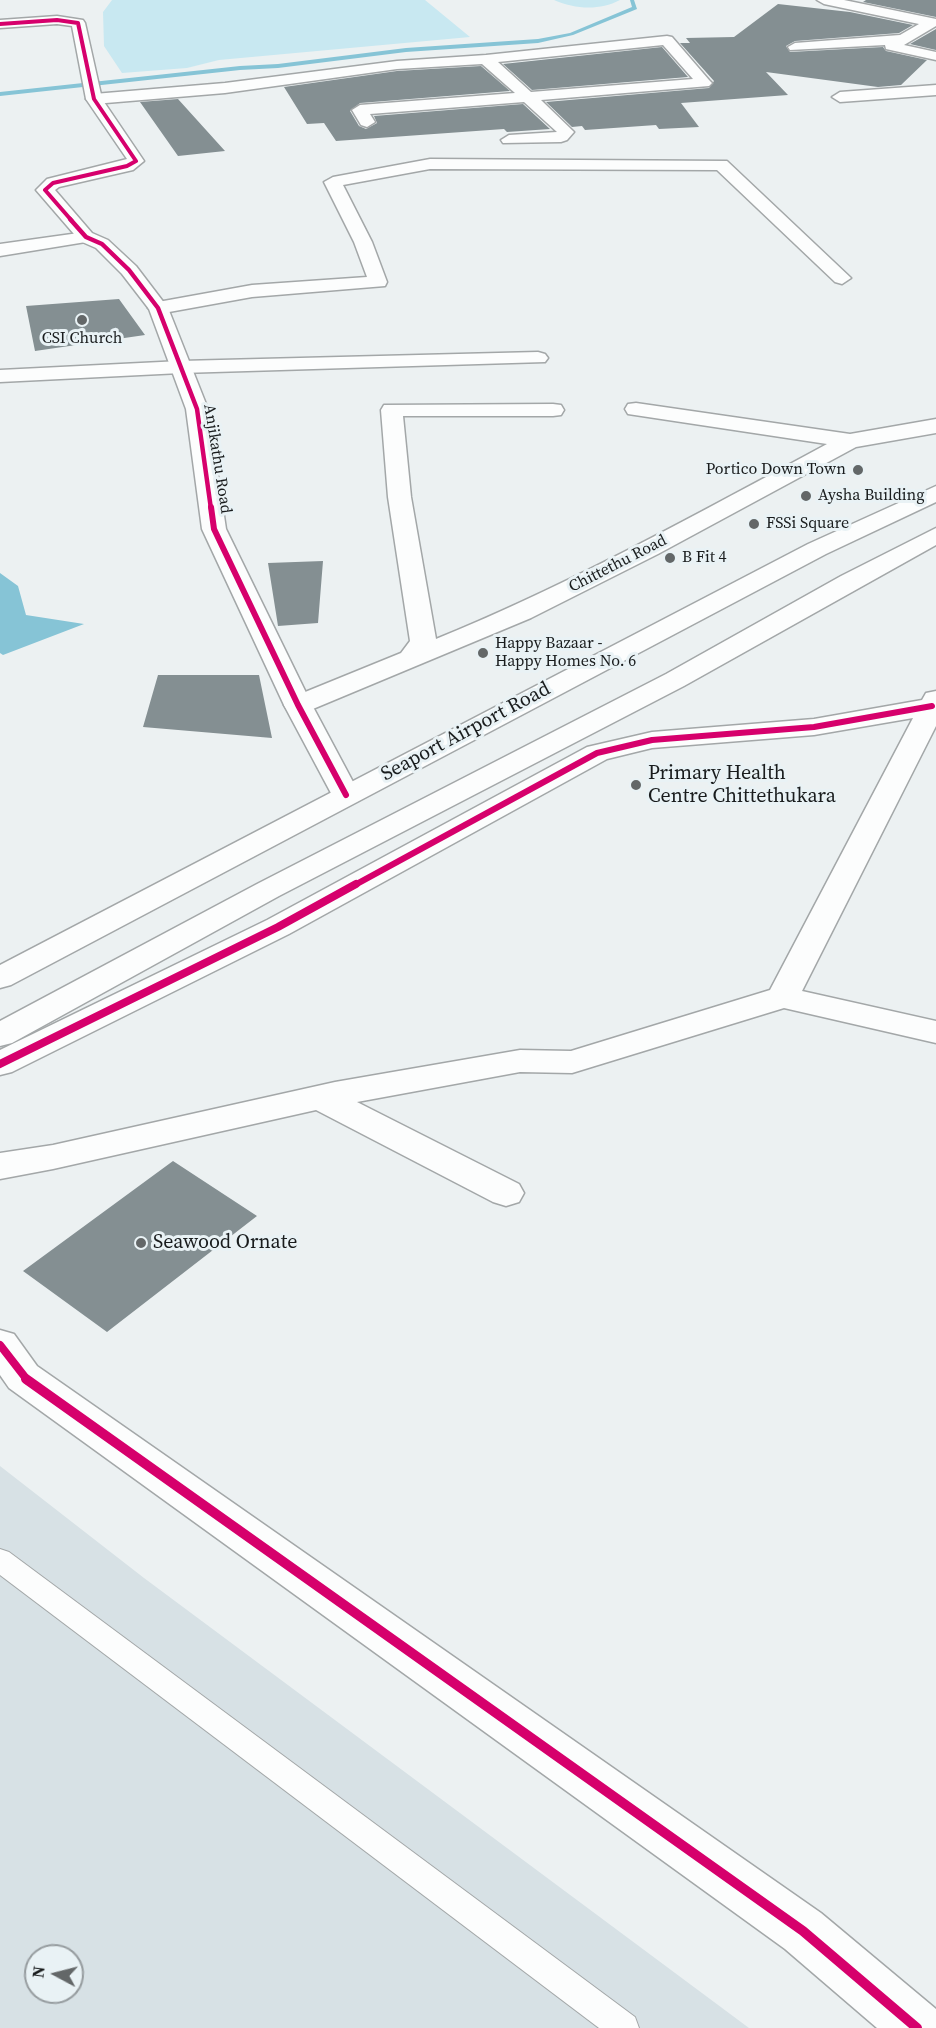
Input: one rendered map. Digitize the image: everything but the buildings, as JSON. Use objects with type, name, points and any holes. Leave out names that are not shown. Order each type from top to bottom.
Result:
[{"type":"street","points":[[824,0],[932,22],[891,46],[936,56]]},
{"type":"street","name":"Anjikathu Road","points":[[0,24],[57,20],[78,23],[94,99],[136,161],[127,166],[53,183],[45,190],[86,237],[102,244],[129,270],[158,308],[197,409],[214,529],[298,705],[346,795]]},
{"type":"street","points":[[795,46],[902,39]]},
{"type":"street","points":[[94,99],[225,88],[397,65],[486,59],[667,40],[704,83],[360,110],[367,122]]},
{"type":"street","points":[[486,59],[566,132],[565,135],[509,140]]},
{"type":"street","points":[[840,97],[936,90]]},
{"type":"street","points":[[158,308],[252,291],[378,282],[363,242],[333,182],[430,164],[721,165],[842,278]]},
{"type":"street","points":[[0,250],[86,237]]},
{"type":"street","points":[[0,376],[181,367],[538,358]]},
{"type":"street","points":[[636,409],[850,441]]},
{"type":"street","points":[[411,658],[423,641],[393,448],[392,410],[553,410]]},
{"type":"street","name":"Chittethu Road","points":[[298,705],[522,613],[649,549],[850,441],[936,426]]},
{"type":"street","name":"Seaport Airport Road","points":[[0,978],[818,549],[936,493]]},
{"type":"street","points":[[0,1035],[268,890],[675,680],[850,580],[936,535]]},
{"type":"street","points":[[783,998],[934,702]]},
{"type":"street","points":[[0,1064],[278,927],[597,753],[652,740],[814,727],[934,702]]},
{"type":"street","points":[[0,1166],[53,1157],[319,1097],[520,1061],[572,1062],[783,998],[936,1032]]},
{"type":"street","points":[[319,1097],[507,1193]]},
{"type":"street","points":[[0,1345],[23,1377],[803,1931],[917,2028]]},
{"type":"lane","points":[[0,1560],[624,2028]]},
{"type":"shaded area","points":[[112,0],[425,0],[470,37],[219,60],[187,68],[122,73],[104,46],[103,12]]},
{"type":"shaded area","points":[[554,0],[620,0],[604,6],[587,8]]},
{"type":"shaded area","points":[[0,1466],[144,1578],[749,2028],[0,2028]]},
{"type":"water","points":[[0,573],[18,586],[26,615],[84,624],[3,655],[0,653]]},
{"type":"waterway","points":[[0,94],[240,68],[278,66],[406,50],[538,41],[571,34],[635,8],[632,0]]},
{"type":"cycle path","points":[[0,24],[57,20],[78,23],[94,99],[136,161],[127,166],[53,183],[45,190],[86,237],[102,244],[129,270],[158,308],[197,409],[214,529],[298,705],[346,795]]},
{"type":"cycle path","points":[[0,1064],[278,927],[597,753],[652,740],[814,727],[932,706]]},
{"type":"cycle path","points":[[0,1345],[23,1377],[803,1931],[917,2028]]},
{"type":"place","name":"CSI Church","points":[[82,320]]},
{"type":"place","name":"Portico Down Town","points":[[858,470]]},
{"type":"place","name":"Aysha Building","points":[[806,496]]},
{"type":"place","name":"FSSi Square","points":[[754,524]]},
{"type":"place","name":"B Fit 4","points":[[670,558]]},
{"type":"place","name":"Happy Bazaar - Happy Homes No. 6","points":[[483,653]]},
{"type":"place","name":"Primary Health Centre Chittethukara","points":[[636,785]]},
{"type":"place","name":"Seawood Ornate","points":[[141,1243]]}]
